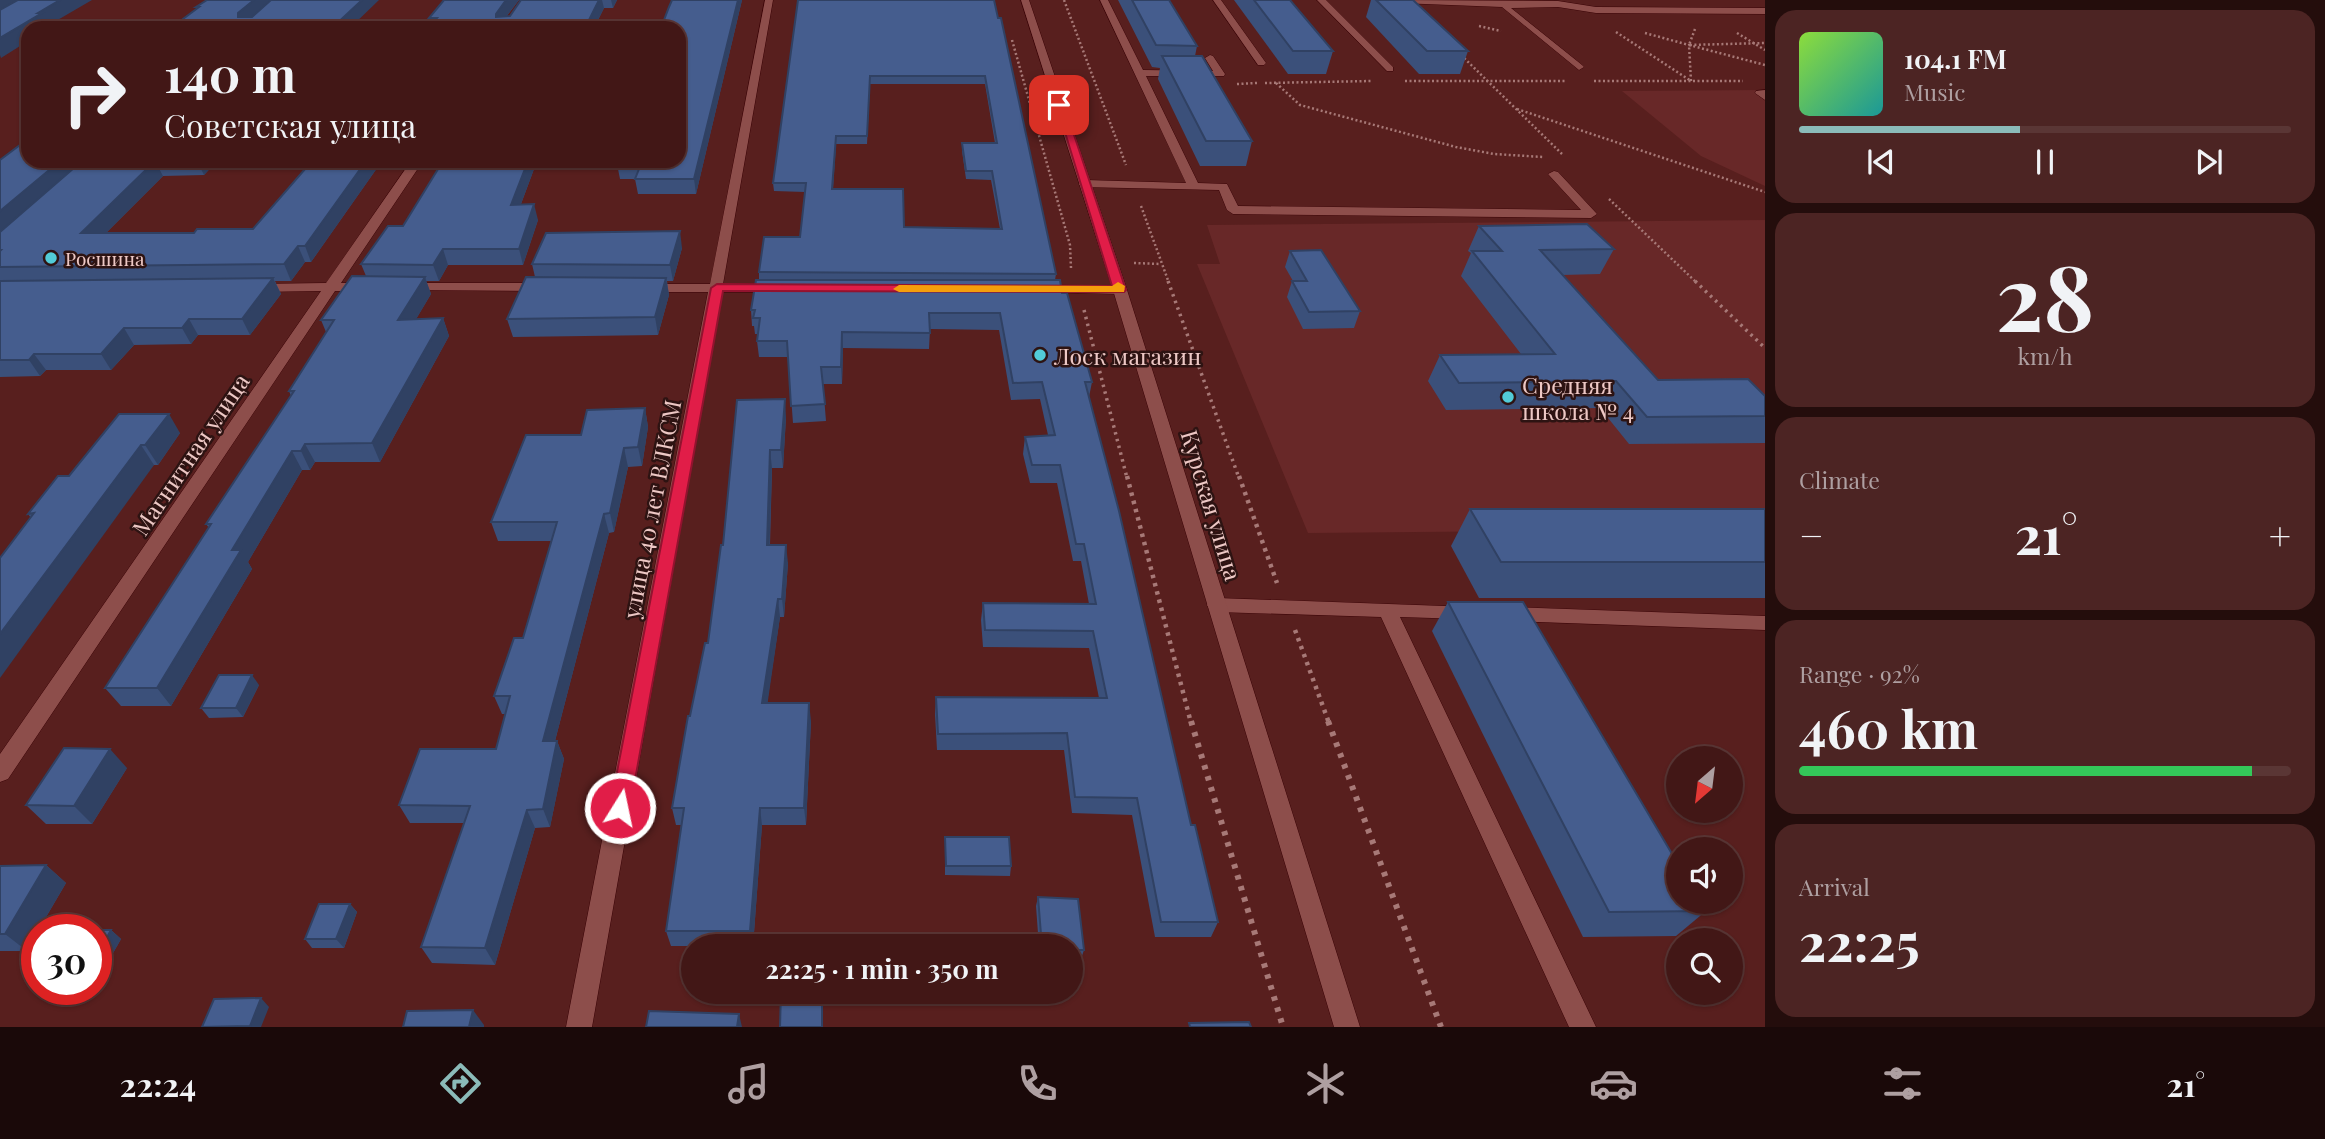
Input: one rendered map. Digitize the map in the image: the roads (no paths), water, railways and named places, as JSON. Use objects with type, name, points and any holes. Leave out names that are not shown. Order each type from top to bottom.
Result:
[{"type":"street","name":"улица 40 лет ВЛКСМ","points":[[579,1027],[769,0]]},
{"type":"street","name":"Курская улица","points":[[1025,0],[1120,290],[1347,1027]]},
{"type":"street","points":[[1104,0],[1194,187]]},
{"type":"street","points":[[1217,0],[1261,63]]},
{"type":"street","points":[[1321,0],[1390,69]]},
{"type":"street","points":[[1399,0],[1558,4],[1596,10],[1765,11]]},
{"type":"street","points":[[1686,0],[1703,11]]},
{"type":"street","points":[[1505,2],[1506,8],[1579,67]]},
{"type":"street","points":[[1140,73],[1220,74],[1210,58]]},
{"type":"street","name":"Магнитная улица","points":[[0,772],[412,168]]},
{"type":"street","points":[[1085,184],[1223,187],[1233,210],[1591,214],[1554,174]]},
{"type":"street","points":[[235,288],[552,287]]},
{"type":"street","points":[[635,288],[787,288]]},
{"type":"street","points":[[1022,289],[1120,290]]},
{"type":"street","points":[[1217,604],[1765,623]]},
{"type":"street","points":[[1387,610],[1583,1027]]},
{"type":"place","name":"Росшина","points":[[51,258]]},
{"type":"place","name":"Лоск магазин","points":[[1040,355]]},
{"type":"place","name":"Средняя школа № 4","points":[[1508,397]]}]
